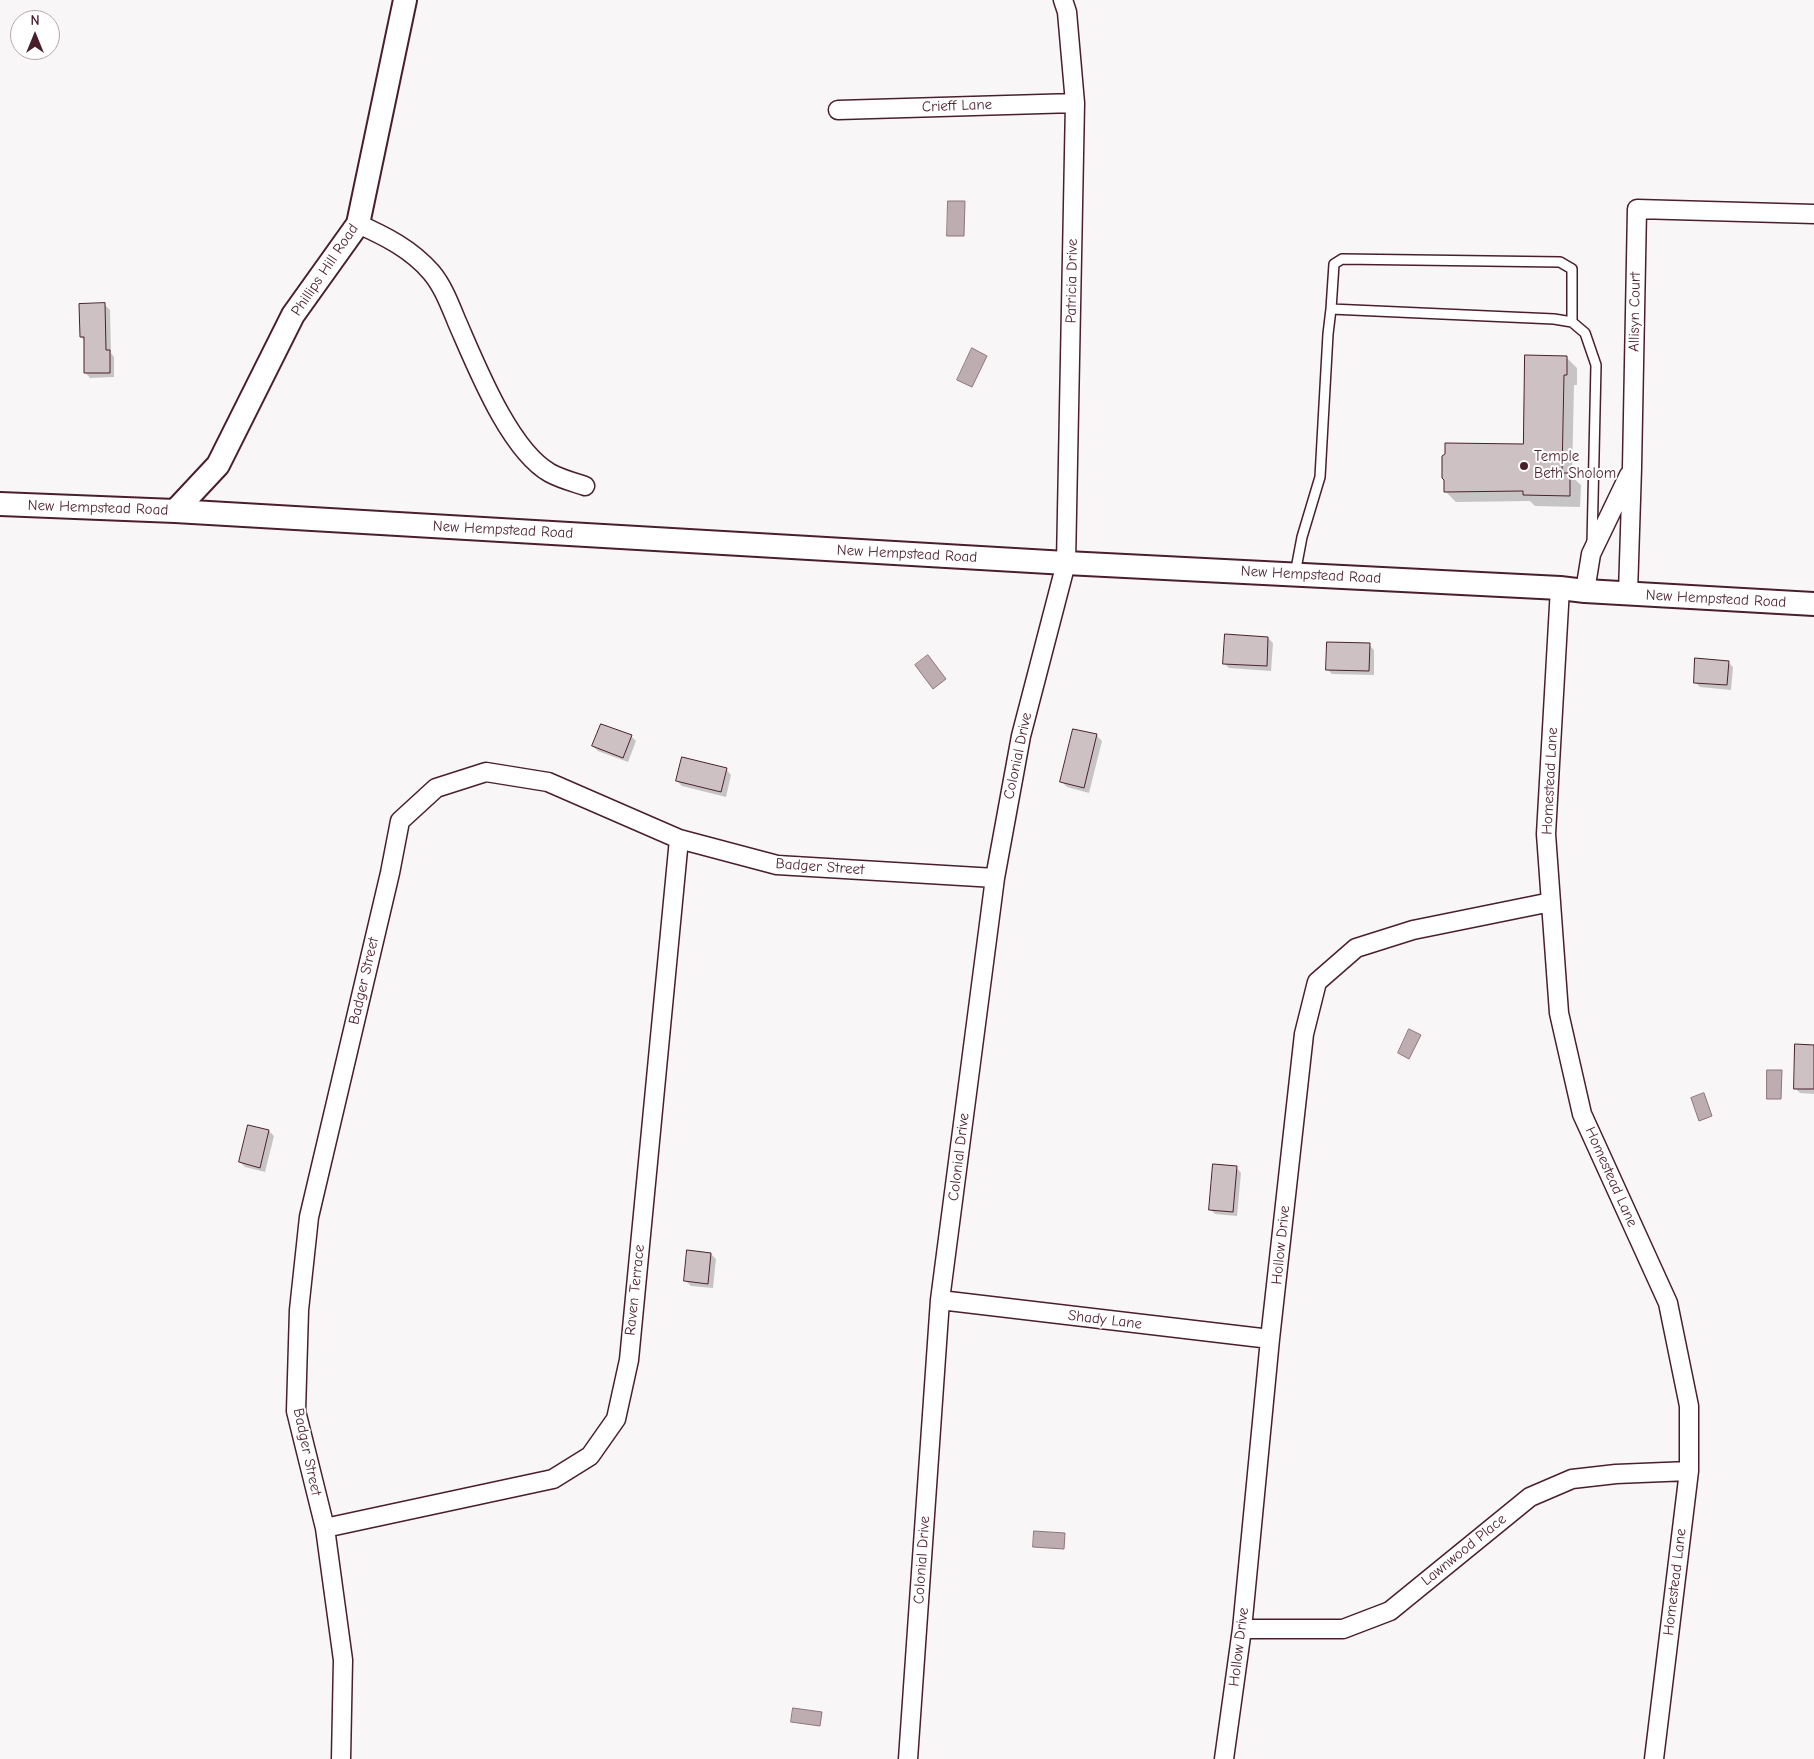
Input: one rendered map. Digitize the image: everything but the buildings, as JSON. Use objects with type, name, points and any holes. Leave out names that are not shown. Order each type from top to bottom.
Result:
[{"type":"street","name":"Phillips Hill Road","points":[[175,511],[218,465],[293,315],[358,224],[405,0]]},
{"type":"street","name":"Patricia Drive","points":[[1063,0],[1067,12],[1075,103],[1066,563]]},
{"type":"street","name":"Crieff Lane","points":[[838,110],[1075,103]]},
{"type":"street","name":"Allisyn Court","points":[[1628,593],[1636,209],[1814,214]]},
{"type":"street","points":[[358,224],[384,235],[412,253],[431,272],[444,291],[475,362],[513,435],[524,450],[549,472],[586,486]]},
{"type":"street","points":[[1585,592],[1592,554],[1632,468]]},
{"type":"street","name":"New Hempstead Road","points":[[0,504],[175,511],[1066,563],[1560,588],[1585,592],[1814,604]]},
{"type":"street","name":"Colonial Drive","points":[[908,1759],[940,1300],[995,878],[1021,736],[1066,563]]},
{"type":"street","name":"Homestead Lane","points":[[1560,588],[1546,834],[1559,1013],[1582,1114],[1668,1303],[1689,1406],[1689,1471],[1654,1759]]},
{"type":"street","name":"Badger Street","points":[[340,1759],[343,1660],[325,1528],[296,1411],[299,1310],[309,1217],[390,873],[400,821],[436,788],[486,772],[548,782],[679,838],[777,865],[995,878]]},
{"type":"street","name":"Raven Terrace","points":[[325,1528],[553,1479],[590,1456],[616,1419],[628,1360],[679,838]]},
{"type":"street","name":"Hollow Drive","points":[[1224,1759],[1242,1629],[1270,1339],[1304,1034],[1317,982],[1356,948],[1413,930],[1551,902]]},
{"type":"street","name":"Shady Lane","points":[[940,1300],[1270,1339]]},
{"type":"street","name":"Lawnwood Place","points":[[1242,1629],[1343,1629],[1390,1611],[1530,1497],[1572,1479],[1616,1474],[1689,1471]]},
{"type":"lane","points":[[1295,574],[1302,537],[1320,477],[1334,264],[1342,259],[1560,262],[1572,269],[1572,322]]},
{"type":"lane","points":[[1331,309],[1554,318],[1572,322],[1585,333],[1596,365],[1592,554]]},
{"type":"shaded area","points":[[948,201],[965,201],[964,236],[947,236]]},
{"type":"shaded area","points":[[972,348],[987,356],[972,387],[957,380]]},
{"type":"shaded area","points":[[928,655],[946,679],[933,689],[915,665]]},
{"type":"shaded area","points":[[1409,1029],[1421,1035],[1409,1059],[1398,1053]]},
{"type":"shaded area","points":[[1767,1070],[1782,1070],[1781,1099],[1767,1099]]},
{"type":"shaded area","points":[[1704,1093],[1712,1116],[1699,1121],[1691,1098]]},
{"type":"shaded area","points":[[1034,1531],[1065,1533],[1064,1549],[1033,1547]]},
{"type":"shaded area","points":[[793,1708],[822,1712],[820,1726],[791,1722]]},
{"type":"place","name":"Temple Beth Sholom","points":[[1524,466]]}]
